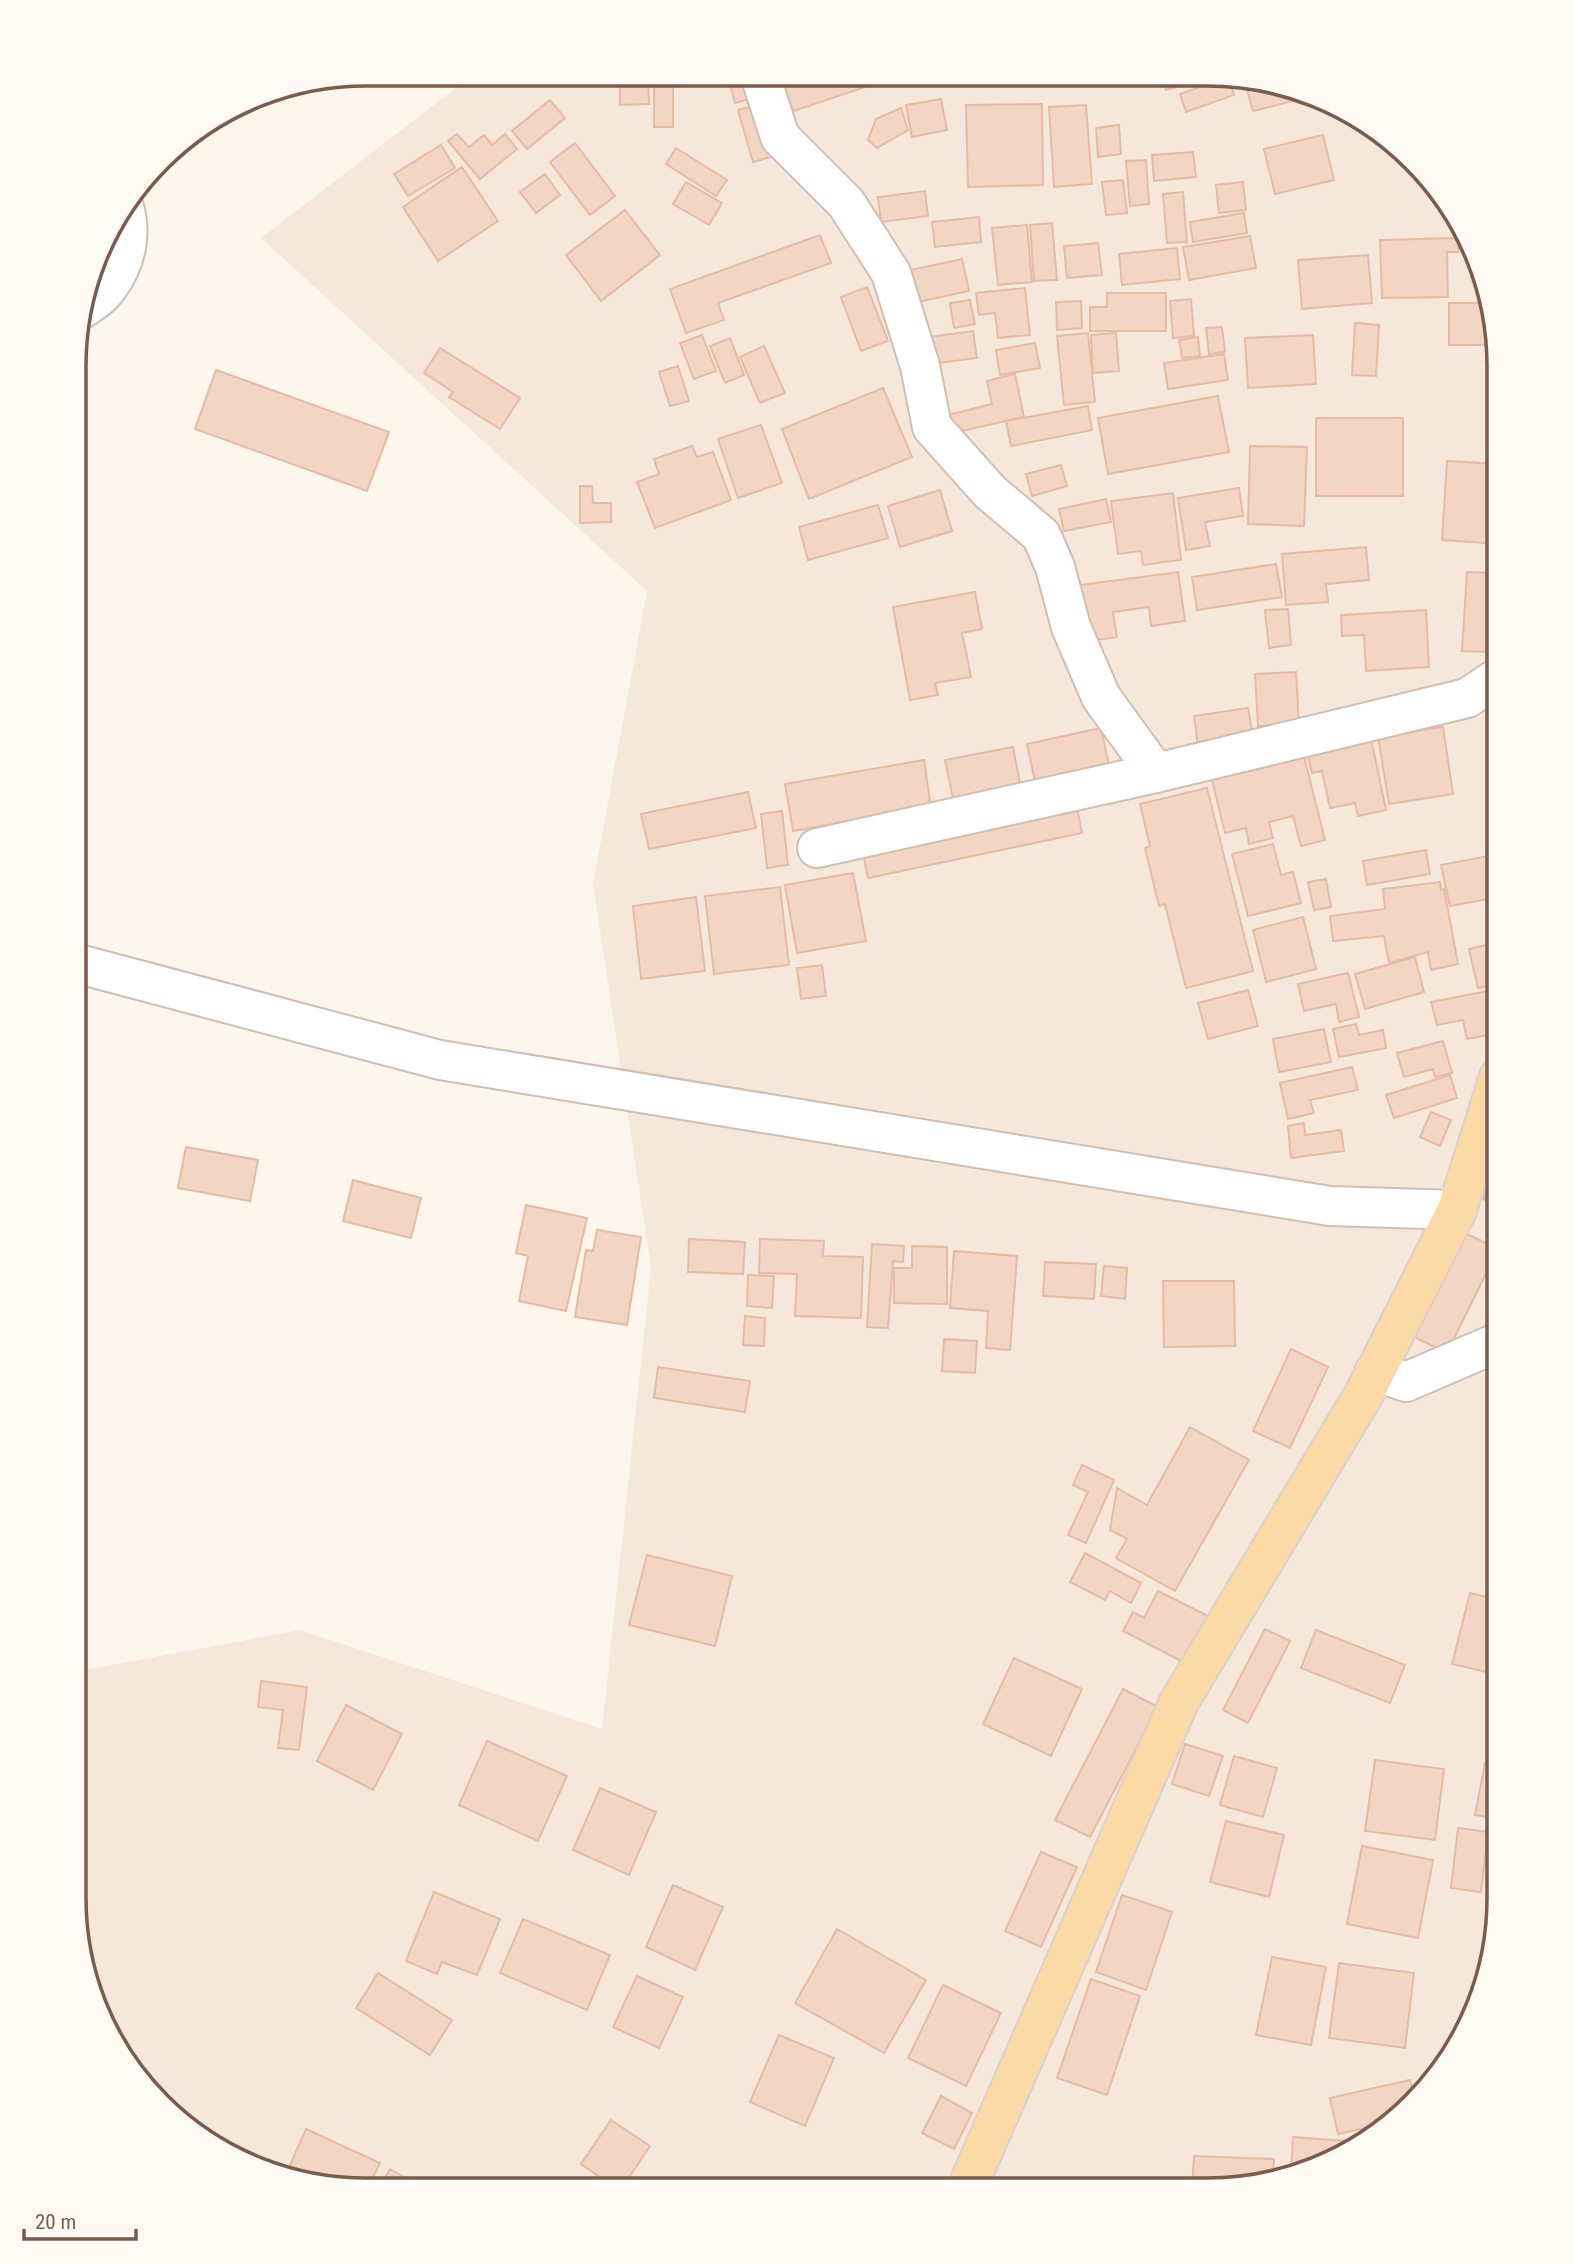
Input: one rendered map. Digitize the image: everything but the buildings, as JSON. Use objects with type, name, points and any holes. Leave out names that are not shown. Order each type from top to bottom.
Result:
[{"type":"main road","points":[[971,2178],[1179,1702],[1364,1394],[1457,1210],[1487,1115]]},
{"type":"street","points":[[764,86],[780,137],[846,204],[891,273],[920,366],[933,427],[990,492],[1041,536],[1055,567],[1071,627],[1101,696],[1156,773]]},
{"type":"street","points":[[94,300],[107,289],[124,258],[127,220]]},
{"type":"street","points":[[817,848],[1156,773],[1467,698],[1487,685]]},
{"type":"street","points":[[86,966],[440,1060],[1330,1206],[1457,1210]]},
{"type":"street","points":[[1375,1371],[1406,1382],[1487,1347]]},
{"type":"shaded area","points":[[458,86],[1244,88],[1279,95],[1314,107],[1363,133],[1392,155],[1418,181],[1450,226],[1466,259],[1478,294],[1487,348],[1487,1916],[1478,1970],[1466,2005],[1450,2038],[1418,2083],[1392,2109],[1347,2141],[1314,2157],[1279,2169],[1225,2178],[348,2178],[294,2169],[259,2157],[226,2141],[181,2109],[155,2083],[123,2038],[107,2005],[95,1970],[86,1916],[86,1670],[300,1630],[602,1729],[651,1268],[593,884],[647,591],[261,238]]}]
